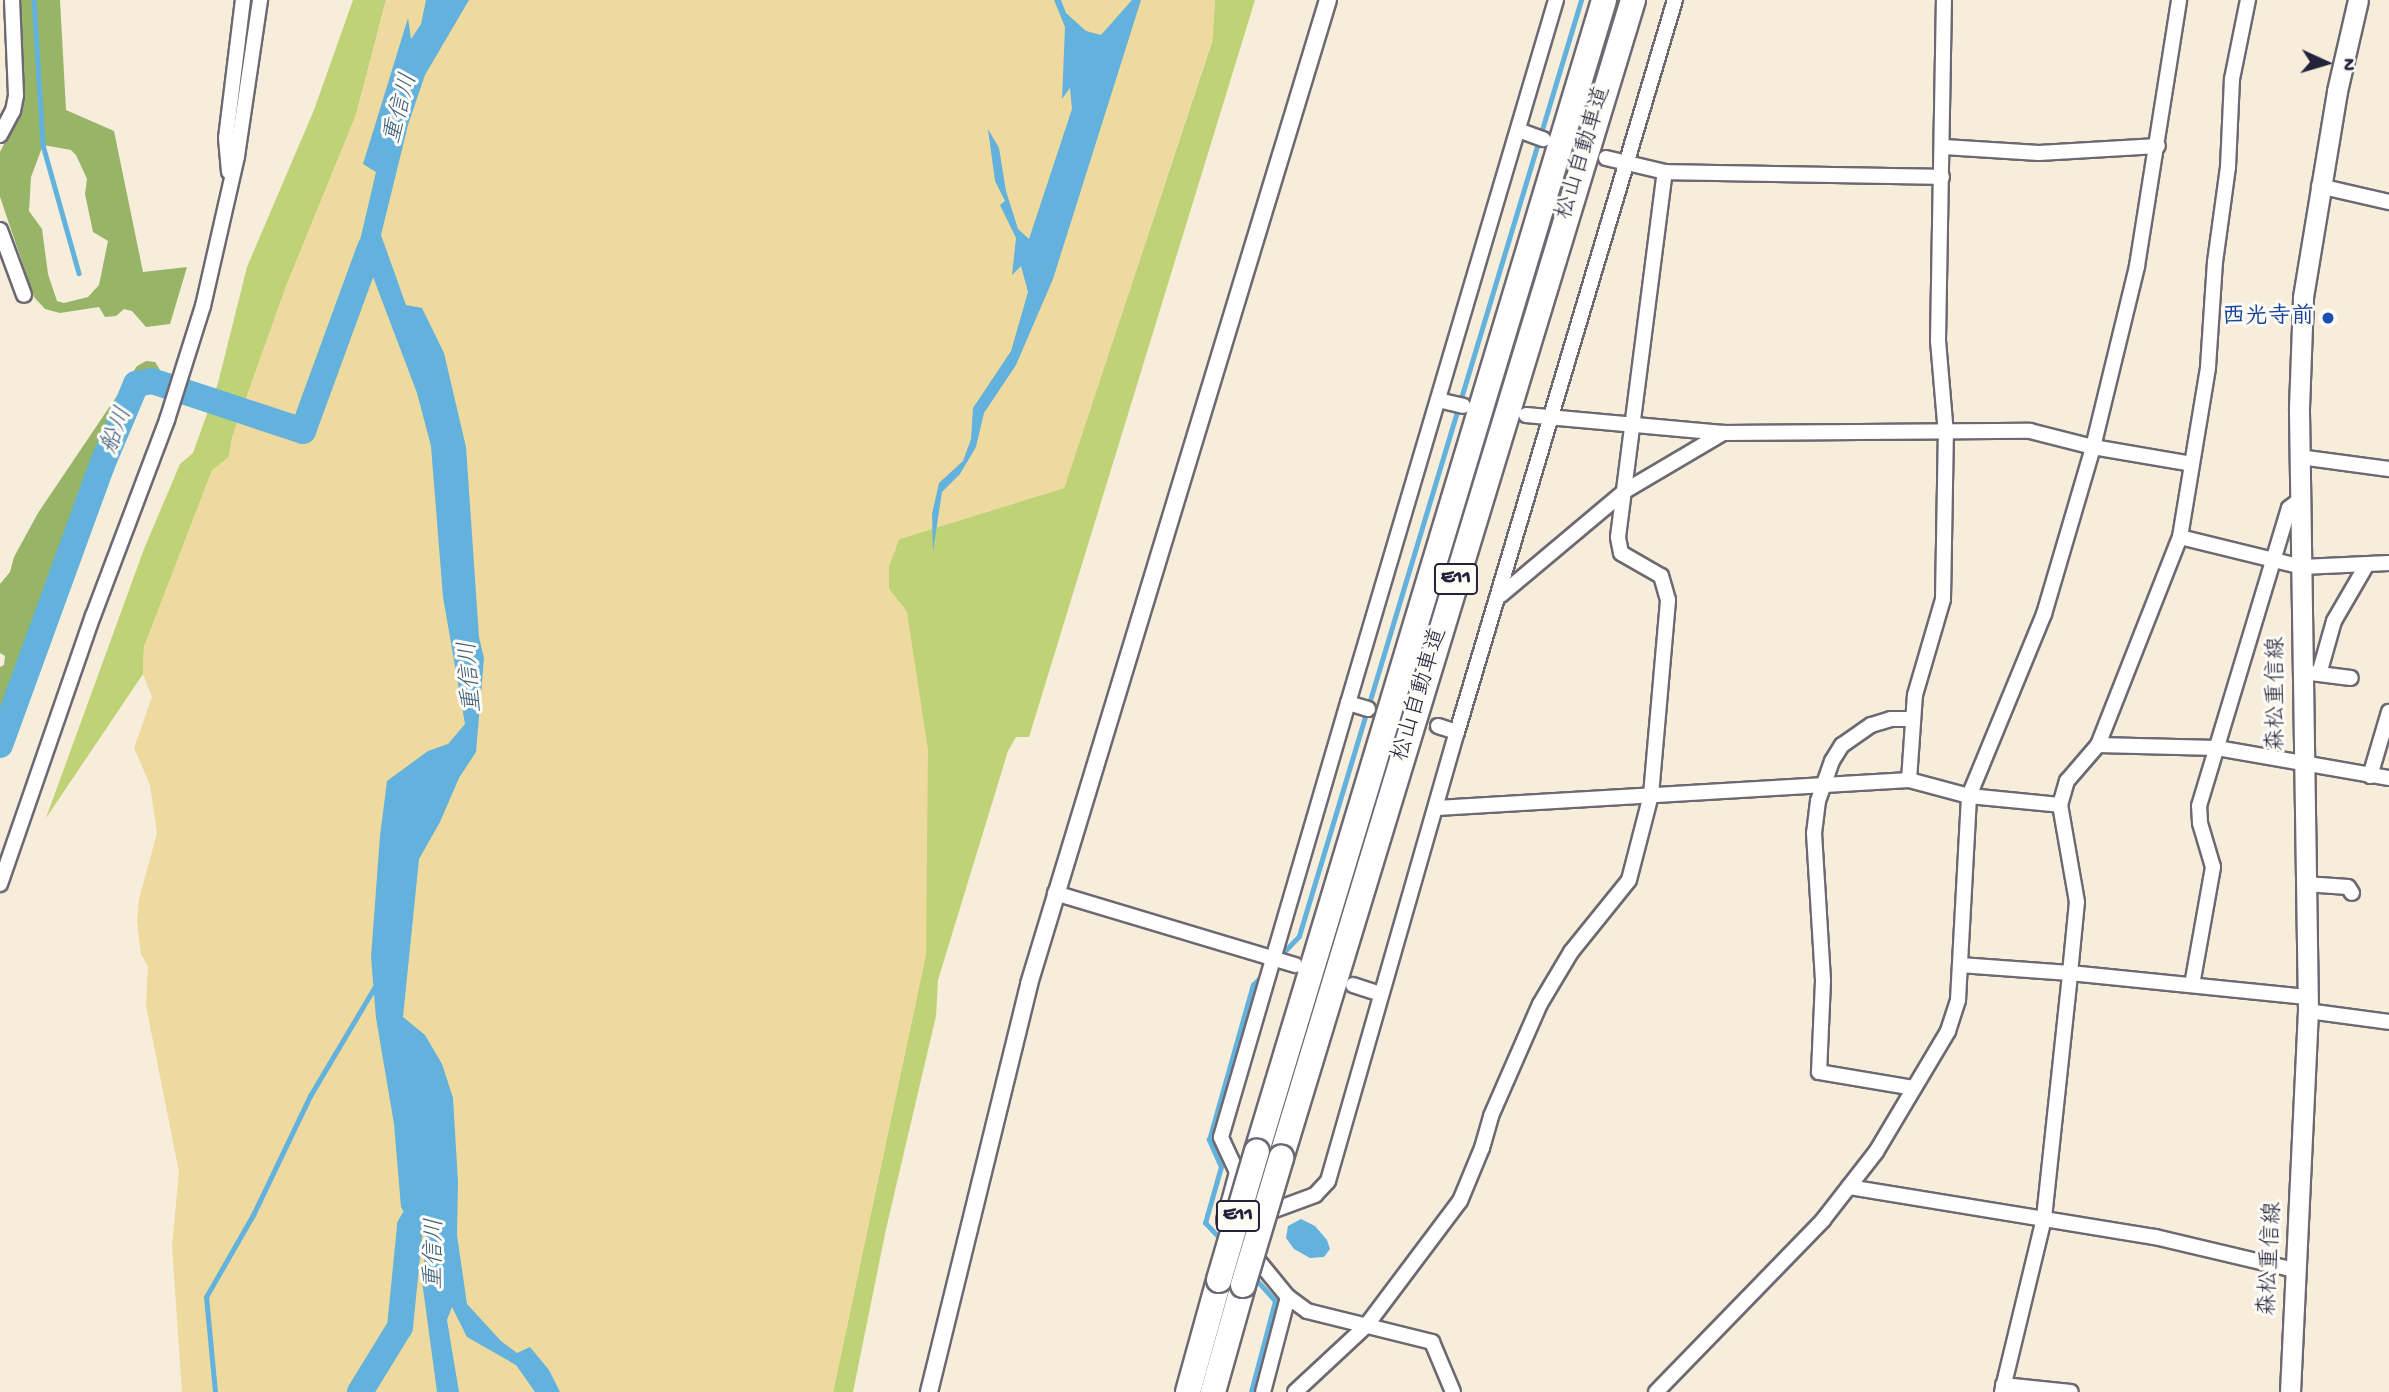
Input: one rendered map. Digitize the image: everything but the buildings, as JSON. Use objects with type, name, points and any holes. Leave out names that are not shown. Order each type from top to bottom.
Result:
[{"type":"highway","name":"松山自動車道","points":[[1188,1392],[1231,1283],[1604,0]]},
{"type":"highway","name":"松山自動車道","points":[[1269,1155],[1633,0]]},
{"type":"highway","name":"松山自動車道","points":[[1213,1392],[1231,1283]]},
{"type":"main road","name":"森松重信線","points":[[2290,1392],[2308,1004],[2303,762],[2311,673],[2302,567],[2300,457],[2303,297],[2319,187],[2358,0]]},
{"type":"street","points":[[0,135],[13,111],[16,95],[12,0]]},
{"type":"street","points":[[231,189],[226,138],[243,0]]},
{"type":"street","points":[[0,884],[93,616],[167,420],[203,306],[231,189],[260,0]]},
{"type":"street","points":[[929,1392],[1029,984],[1055,893],[1328,0]]},
{"type":"street","points":[[1452,1392],[1432,1342],[1307,1311],[1287,1297],[1224,1220],[1237,1172],[1221,1137],[1556,0]]},
{"type":"street","points":[[1239,1238],[1260,1215],[1315,1195],[1328,1181],[1457,732],[1500,596],[1675,0]]},
{"type":"street","points":[[1909,780],[1914,695],[1943,599],[1946,434],[1938,340],[1944,147],[1944,0]]},
{"type":"street","points":[[1656,1392],[1823,1220],[1876,1152],[1948,1031],[1958,1000],[1969,796],[2044,614],[2094,447],[2137,265],[2158,146],[2179,0]]},
{"type":"street","points":[[2071,1392],[2002,1389],[2044,1218],[2070,973],[2077,902],[2060,805],[2067,781],[2098,745],[2180,537],[2208,367],[2216,262],[2228,167],[2232,79],[2248,0]]},
{"type":"street","points":[[1518,130],[1543,139]]},
{"type":"street","points":[[1944,147],[2039,153],[2158,146]]},
{"type":"street","points":[[1606,158],[1665,172],[1942,177]]},
{"type":"street","points":[[1296,1392],[1366,1326],[1460,1201],[1482,1148],[1491,1116],[1540,1004],[1571,952],[1629,880],[1651,795],[1668,600],[1661,576],[1621,553],[1618,537],[1665,172]]},
{"type":"street","points":[[2319,187],[2389,202]]},
{"type":"street","points":[[0,230],[24,295]]},
{"type":"street","points":[[1438,400],[1463,406]]},
{"type":"street","points":[[1526,415],[1723,433],[1946,434],[2030,431],[2094,447],[2192,464]]},
{"type":"street","points":[[1500,596],[1625,491],[1723,433]]},
{"type":"street","points":[[2300,457],[2389,469]]},
{"type":"street","points":[[2192,985],[2213,867],[2200,822],[2199,806],[2289,508],[2301,499]]},
{"type":"street","points":[[2180,537],[2302,567],[2367,565],[2388,559]]},
{"type":"street","points":[[2351,678],[2311,673],[2334,621],[2367,565]]},
{"type":"street","points":[[1348,703],[1368,709]]},
{"type":"street","points":[[2370,776],[2389,712]]},
{"type":"street","points":[[1912,719],[1891,719],[1853,735],[1832,761],[1818,801],[1814,833],[1823,981],[1819,1072],[1914,1088]]},
{"type":"street","points":[[1438,726],[1457,732]]},
{"type":"street","points":[[2098,745],[2217,748],[2389,778]]},
{"type":"street","points":[[1437,808],[1909,780],[1969,796],[2060,805]]},
{"type":"street","points":[[2305,884],[2348,887],[2351,893]]},
{"type":"street","points":[[1055,893],[1295,965]]},
{"type":"street","points":[[1960,965],[2192,985],[2308,1004],[2389,1022]]},
{"type":"street","points":[[1353,985],[1381,994]]},
{"type":"street","points":[[1849,1187],[2155,1237],[2295,1270]]},
{"type":"street","points":[[1264,1392],[1287,1297]]},
{"type":"green space","points":[[19,0],[60,0],[66,110],[114,131],[143,272],[187,267],[170,324],[146,327],[132,311],[124,309],[116,316],[105,317],[99,307],[60,313],[45,309],[34,297],[0,197],[0,152],[21,111],[24,92]],"holes":[[[43,145],[71,150],[87,179],[85,194],[93,232],[108,241],[99,285],[88,297],[64,303],[57,301],[48,274],[42,229],[29,211],[31,177]]]},
{"type":"green space","points":[[353,0],[386,0],[356,115],[287,284],[232,438],[229,457],[212,471],[144,647],[143,674],[46,818],[144,549],[180,464],[193,453],[218,383],[247,267],[314,110]]},
{"type":"green space","points":[[1215,0],[1255,0],[1029,737],[1016,737],[1008,751],[938,980],[936,1016],[886,1229],[853,1392],[833,1392],[926,954],[907,612],[889,589],[889,566],[899,539],[1064,488],[1212,42]]},
{"type":"green space","points":[[146,361],[155,362],[160,370],[157,375],[136,381],[129,390],[0,727],[0,667],[4,665],[5,656],[0,653],[0,584],[10,572],[14,557],[38,513],[137,366]]},
{"type":"sand","points":[[386,0],[1215,0],[1212,41],[1064,488],[899,539],[889,566],[889,589],[907,612],[928,750],[926,954],[833,1392],[182,1392],[172,1246],[179,1172],[146,1006],[148,966],[141,954],[137,921],[139,899],[157,833],[150,785],[134,748],[152,697],[143,674],[144,647],[212,470],[229,457],[232,438],[287,284],[356,115]]},
{"type":"water","name":"重信川","points":[[426,0],[469,0],[425,75],[408,125],[381,235],[406,305],[422,308],[444,353],[466,447],[479,637],[484,658],[476,752],[459,778],[440,822],[419,859],[403,1017],[425,1035],[442,1064],[453,1098],[458,1182],[457,1235],[467,1304],[501,1341],[517,1353],[530,1347],[549,1370],[560,1392],[535,1392],[516,1365],[467,1337],[452,1307],[447,1320],[459,1392],[437,1392],[422,1281],[428,1223],[416,1234],[401,1207],[394,1124],[376,1018],[371,957],[387,781],[428,751],[448,744],[465,724],[443,597],[431,446],[417,393],[370,269],[358,249],[376,172],[363,164],[408,18],[411,39],[421,24]]},
{"type":"water","points":[[1054,0],[1061,0],[1066,13],[1086,31],[1101,35],[1132,0],[1141,0],[1053,279],[1016,365],[984,413],[976,447],[960,474],[942,492],[933,551],[932,514],[939,483],[963,461],[971,439],[973,408],[1011,351],[1028,292],[1021,266],[1012,275],[1016,238],[1000,205],[1005,201],[995,181],[988,129],[999,148],[1006,191],[1018,229],[1029,239],[1072,109],[1070,88],[1062,99],[1065,27]]},
{"type":"water","points":[[1301,1219],[1315,1226],[1327,1240],[1330,1249],[1324,1257],[1310,1258],[1294,1249],[1286,1238],[1288,1226]]},
{"type":"waterway","points":[[34,0],[43,145],[79,273]]},
{"type":"waterway","points":[[1278,958],[1299,936],[1581,0]]},
{"type":"waterway","name":"船川","points":[[0,745],[102,465],[136,384],[152,381],[303,431],[370,248]]},
{"type":"waterway","points":[[1221,1240],[1205,1223],[1221,1167],[1209,1140],[1253,985],[1265,972]]},
{"type":"waterway","points":[[215,1392],[206,1297],[253,1215],[310,1096],[376,985]]},
{"type":"waterway","name":"重信川","points":[[360,1392],[400,1327],[410,1226],[429,1194]]},
{"type":"waterway","points":[[1251,1392],[1275,1301],[1254,1278]]},
{"type":"tunnel","points":[[1368,709],[1438,726]]},
{"type":"place","name":"西光寺前","points":[[2328,318]]}]
